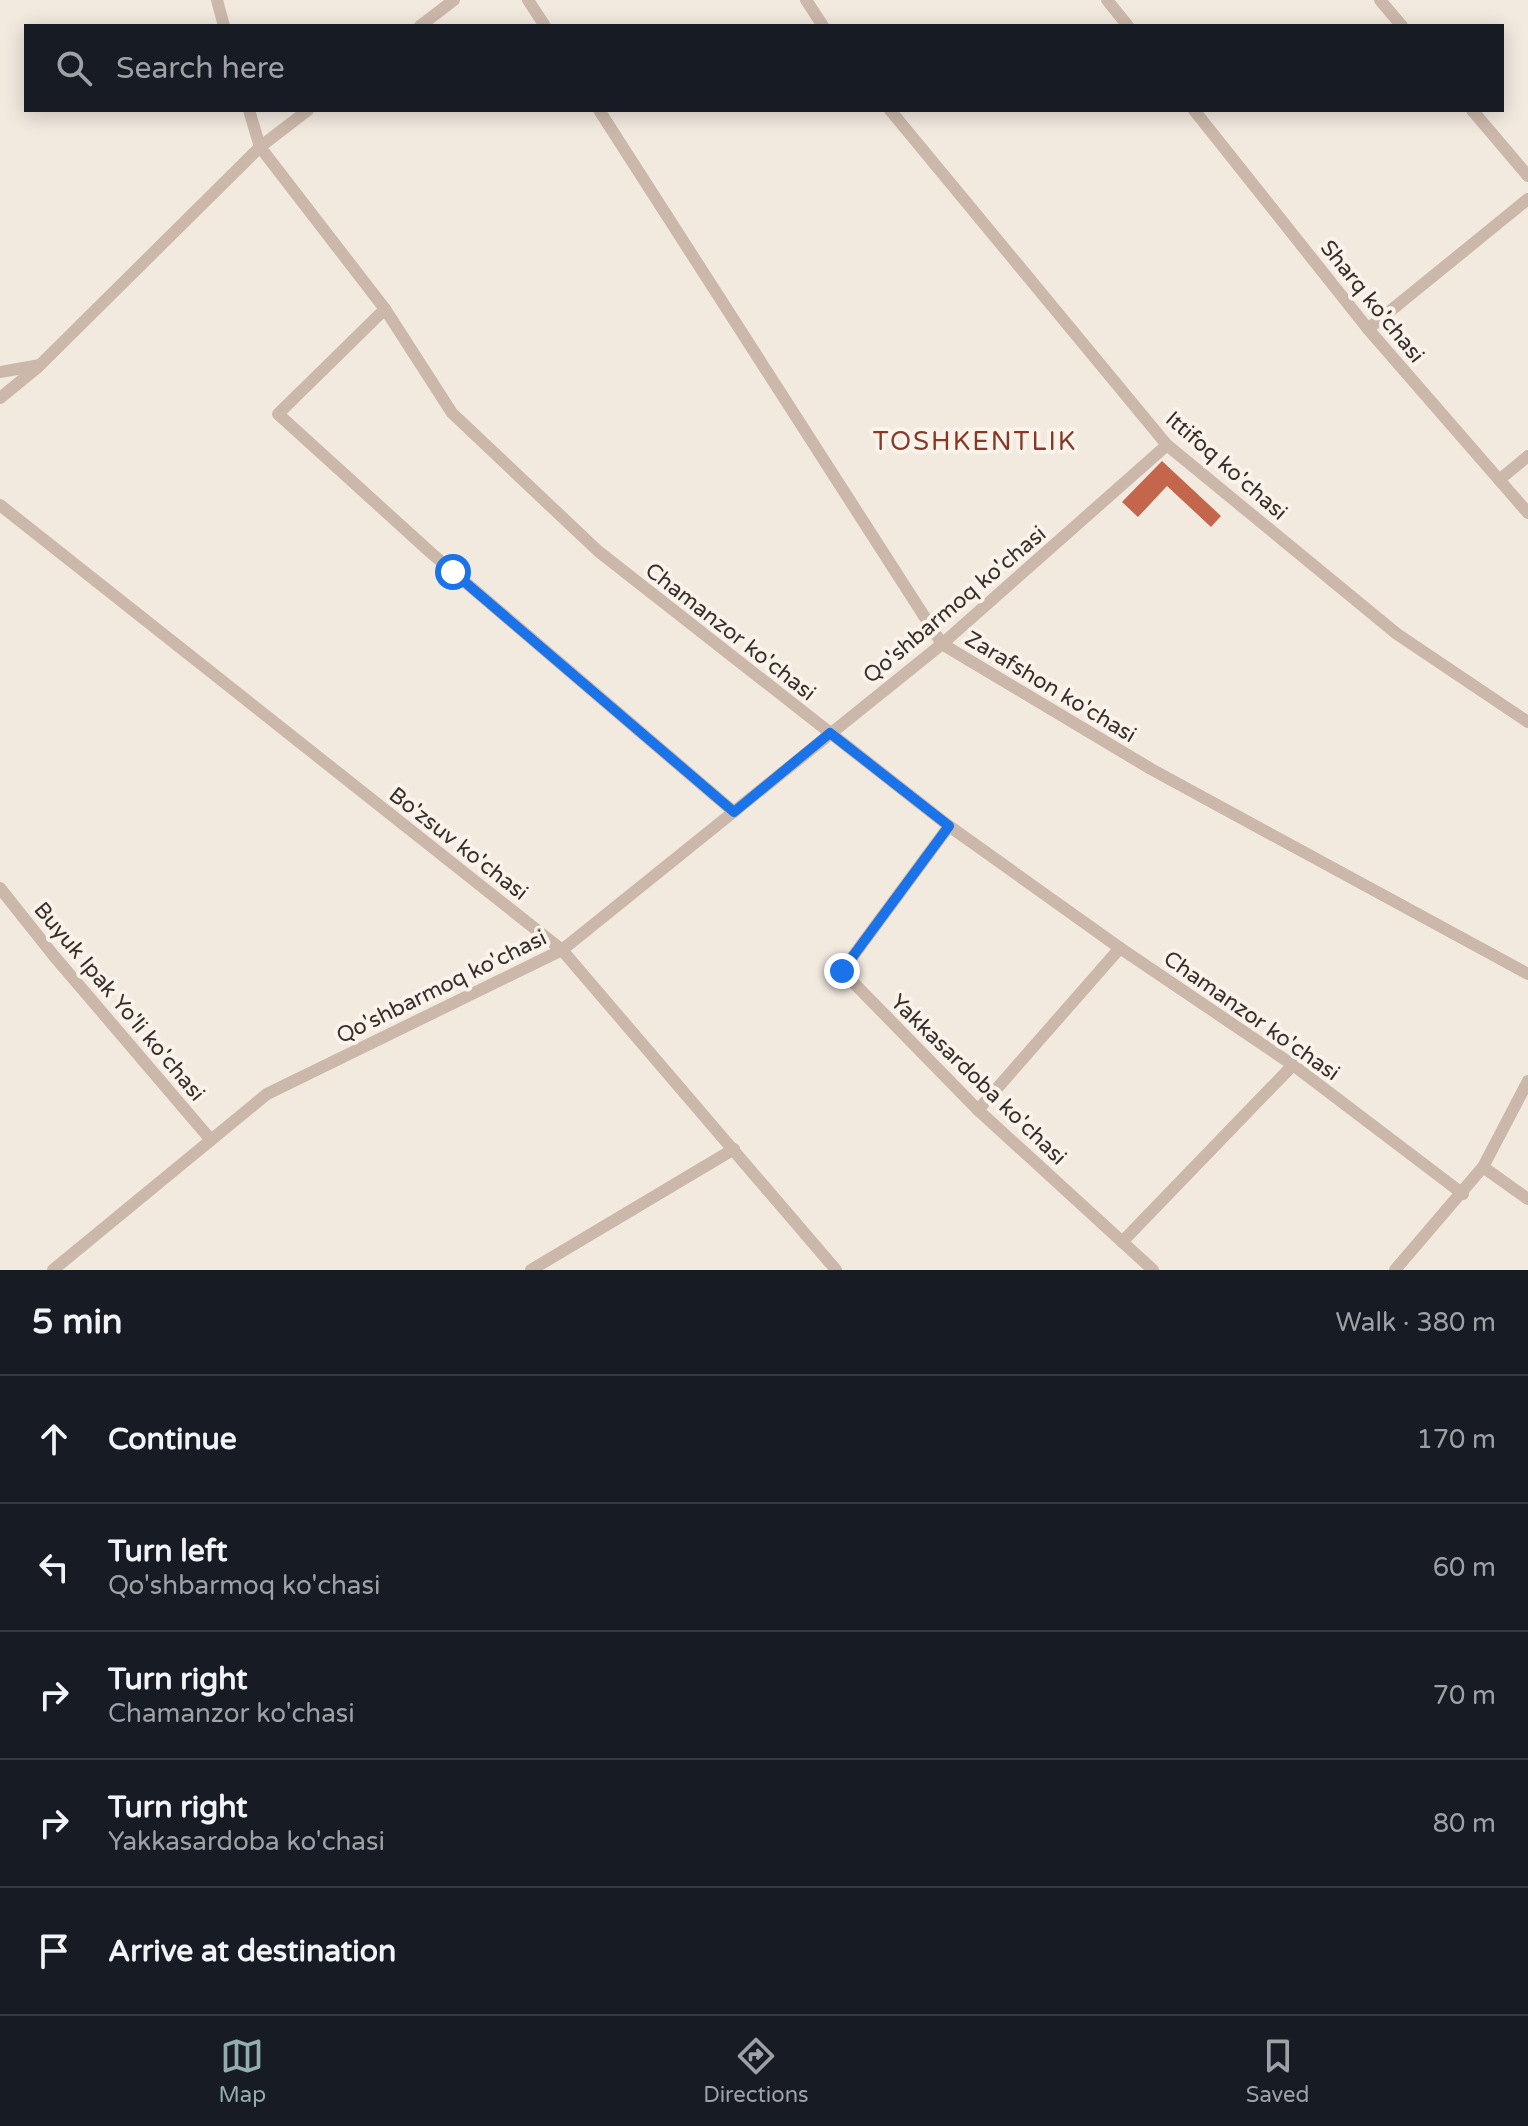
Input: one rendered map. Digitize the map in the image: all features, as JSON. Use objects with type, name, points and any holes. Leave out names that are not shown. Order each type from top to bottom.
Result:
[{"type":"street","points":[[217,0],[223,24]]},
{"type":"street","points":[[423,24],[454,0]]},
{"type":"street","points":[[528,0],[544,24]]},
{"type":"street","points":[[806,0],[822,24]]},
{"type":"street","points":[[1107,0],[1126,24]]},
{"type":"street","points":[[1380,0],[1400,24]]},
{"type":"street","points":[[250,112],[260,147]]},
{"type":"street","points":[[0,398],[40,365],[260,147],[305,112]]},
{"type":"street","name":"Zarafshon ko'chasi","points":[[600,112],[942,644],[1151,769],[1528,974]]},
{"type":"street","name":"Ittifoq ko'chasi","points":[[892,112],[1167,445],[1397,634],[1528,722]]},
{"type":"street","name":"Sharq ko'chasi","points":[[1196,112],[1368,329],[1528,513]]},
{"type":"street","points":[[1474,112],[1528,176]]},
{"type":"street","name":"Chamanzor ko'chasi","points":[[260,147],[385,309],[452,413],[598,551],[949,826],[1120,948],[1293,1065],[1463,1194]]},
{"type":"street","points":[[1368,329],[1528,199]]},
{"type":"street","points":[[385,309],[278,414],[430,552],[734,812]]},
{"type":"street","points":[[0,372],[40,365]]},
{"type":"street","name":"Qo'shbarmoq ko'chasi","points":[[53,1270],[267,1094],[562,950],[942,644],[1167,445]]},
{"type":"street","points":[[1499,480],[1528,456]]},
{"type":"street","name":"Bo'zsuv ko'chasi","points":[[0,505],[562,950],[836,1270]]},
{"type":"street","name":"Yakkasardoba ko'chasi","points":[[949,826],[842,971],[978,1110],[1153,1270]]},
{"type":"street","name":"Buyuk Ipak Yo'li ko'chasi","points":[[0,888],[211,1140]]},
{"type":"street","points":[[978,1110],[1120,948]]},
{"type":"street","points":[[1122,1242],[1293,1065]]},
{"type":"street","points":[[1395,1270],[1483,1167],[1528,1081]]},
{"type":"street","points":[[531,1270],[734,1149]]},
{"type":"street","points":[[1483,1167],[1528,1199]]},
{"type":"building","points":[[1162,461],[1221,516],[1211,527],[1167,486],[1138,517],[1122,502]]},
{"type":"district","name":"TOSHKENTLIK","points":[[975,441]]},
{"type":"route","points":[[453,572],[734,812],[830,733],[949,826],[842,971]]}]
